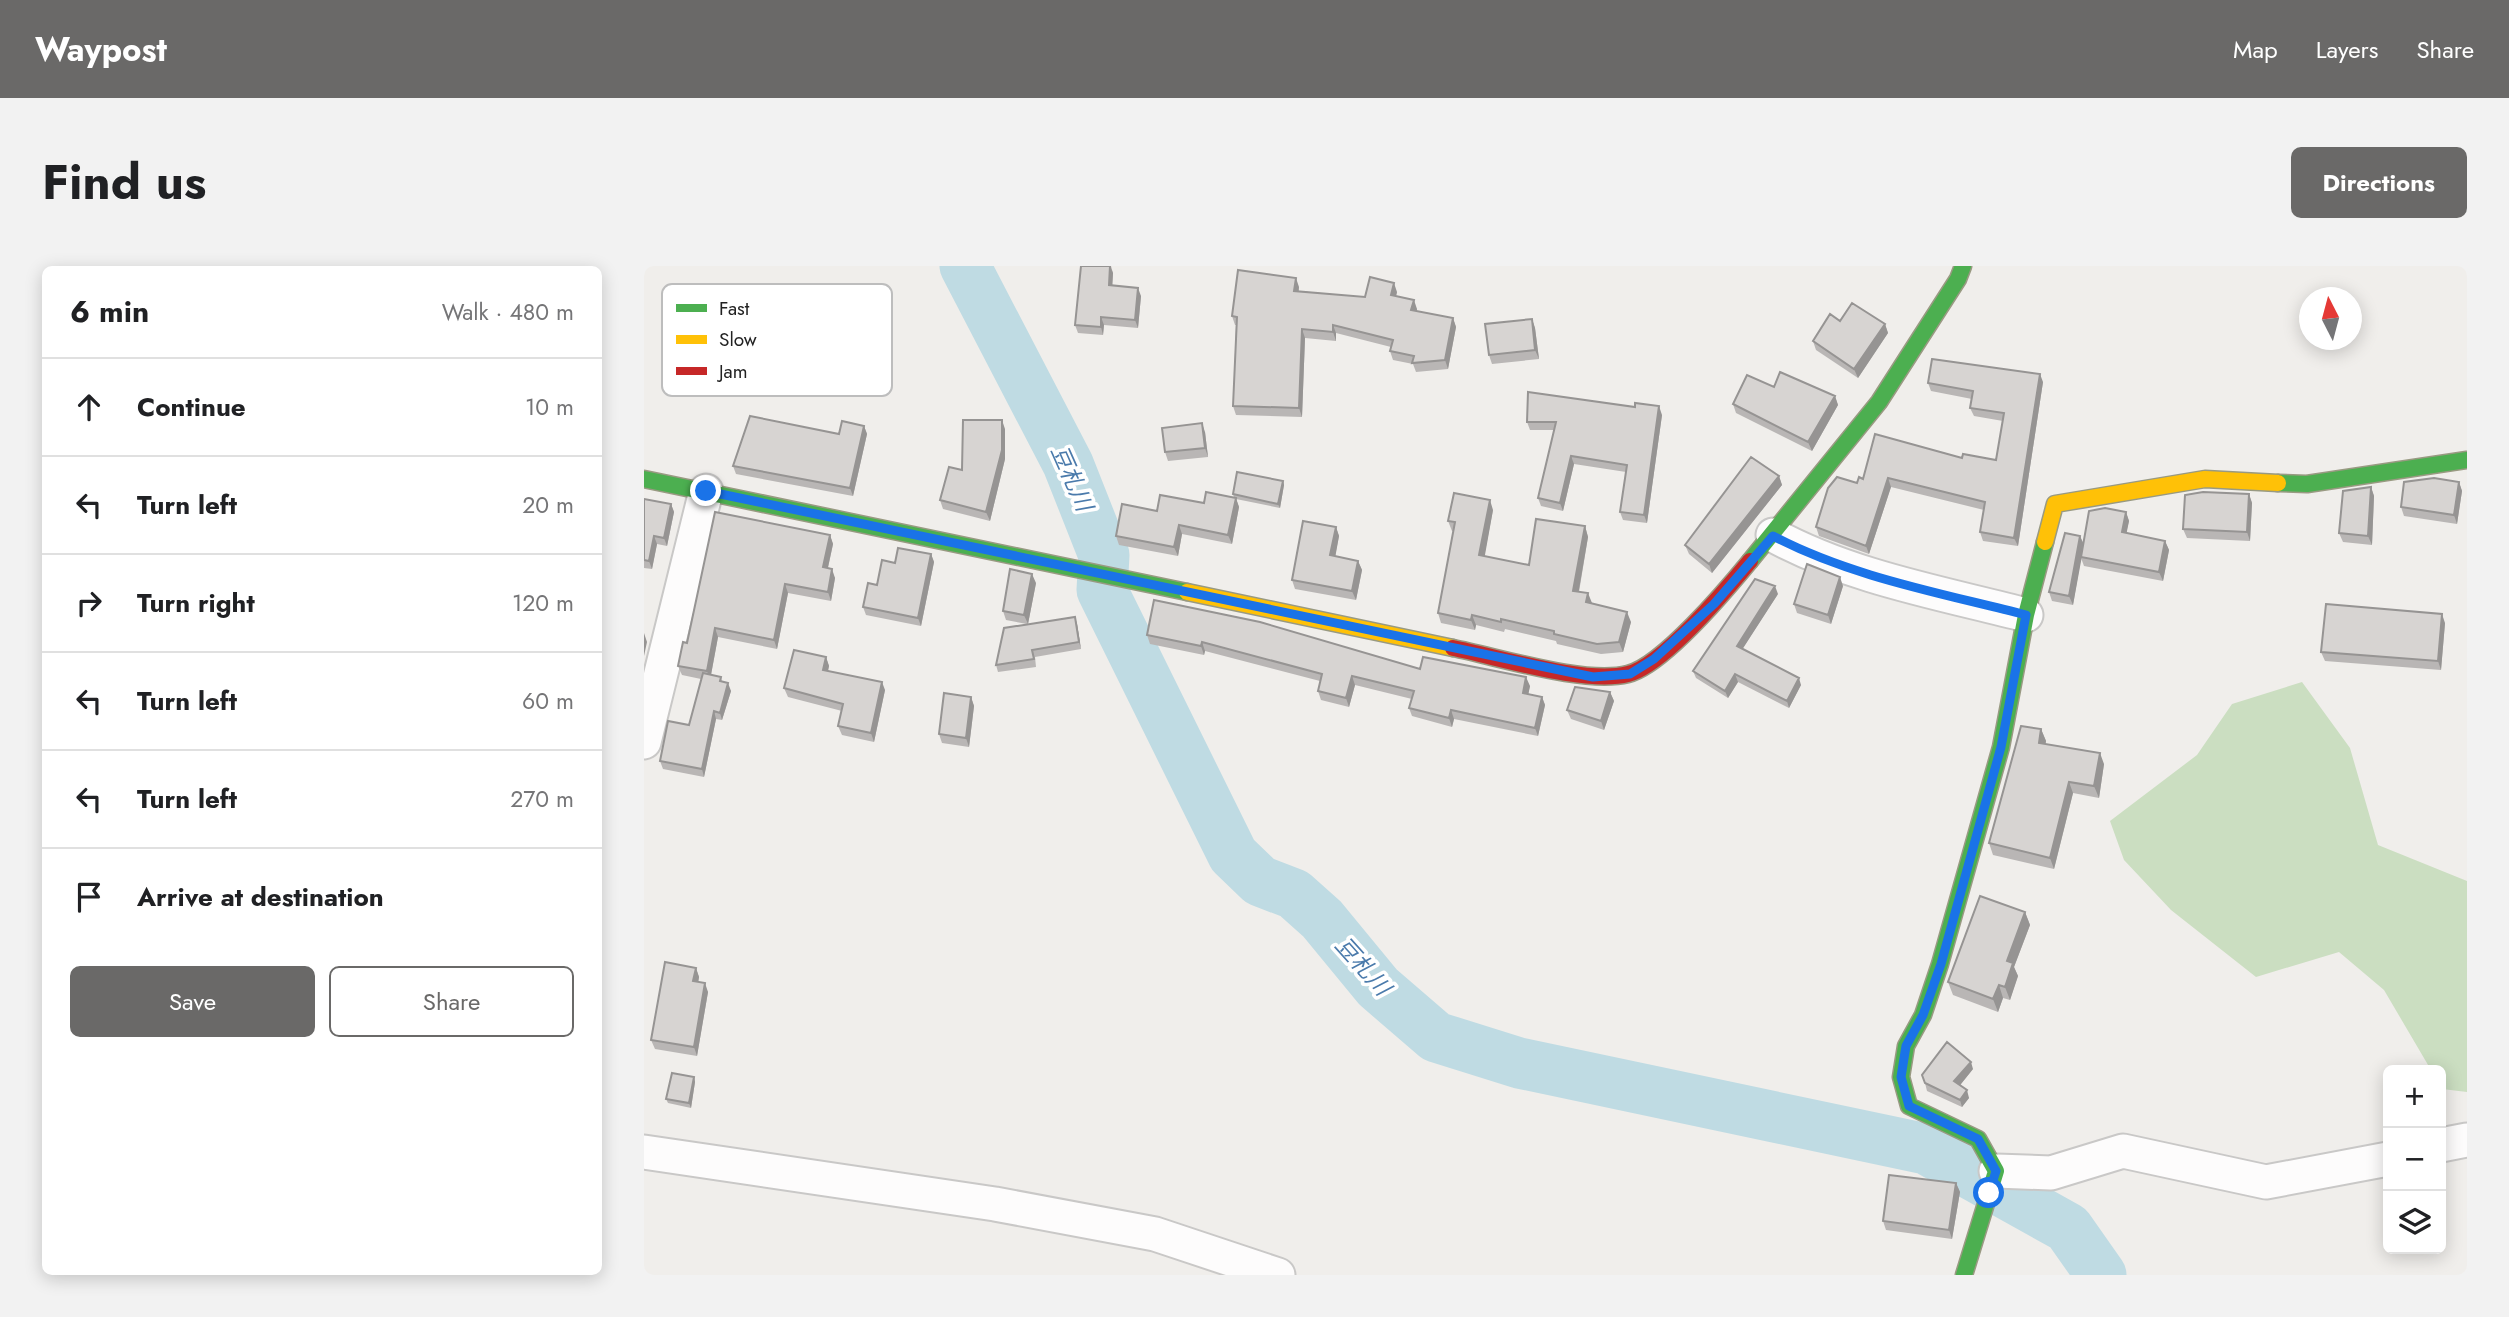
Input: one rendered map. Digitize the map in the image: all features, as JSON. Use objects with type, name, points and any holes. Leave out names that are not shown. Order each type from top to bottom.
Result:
[{"type":"street","points":[[644,479],[1593,677],[1630,674],[1654,659],[1714,604],[1773,536],[1879,402],[1958,279],[1963,266]]},
{"type":"street","points":[[1964,1275],[1996,1171],[1978,1139],[1909,1106],[1901,1077],[1906,1046],[1923,1015],[1941,964],[2001,747],[2026,615],[2055,504],[2205,479],[2307,484],[2467,460]]},
{"type":"street","points":[[644,742],[706,491]]},
{"type":"street","points":[[1773,536],[1803,551],[1868,573],[2026,615]]},
{"type":"street","points":[[2446,1144],[2467,1140]]},
{"type":"street","points":[[1996,1171],[2052,1173],[2123,1151],[2266,1182],[2383,1160]]},
{"type":"street","points":[[644,1152],[995,1204],[1142,1232],[1278,1275]]},
{"type":"green space","points":[[2302,682],[2350,748],[2378,845],[2467,881],[2467,1092],[2446,1089],[2446,1065],[2428,1065],[2384,990],[2339,952],[2256,977],[2171,910],[2124,860],[2110,821],[2197,755],[2232,704]]},
{"type":"building","points":[[1081,266],[1110,266],[1109,285],[1138,288],[1135,320],[1101,317],[1101,327],[1075,325]]},
{"type":"building","points":[[1238,270],[1296,278],[1294,291],[1365,297],[1370,277],[1394,283],[1391,295],[1414,300],[1411,310],[1453,318],[1445,360],[1412,363],[1414,356],[1390,351],[1393,340],[1333,325],[1333,332],[1302,329],[1299,408],[1233,406],[1237,317],[1232,316]]},
{"type":"building","points":[[1852,303],[1885,324],[1854,369],[1813,341],[1830,314],[1840,321]]},
{"type":"building","points":[[1532,319],[1535,350],[1489,355],[1485,324]]},
{"type":"building","points":[[1932,359],[2040,374],[2014,538],[1980,532],[1985,502],[1888,478],[1866,546],[1816,527],[1828,488],[1837,477],[1857,483],[1859,477],[1863,479],[1875,434],[1962,458],[1963,454],[1996,460],[2004,413],[1970,408],[1973,391],[1928,383]]},
{"type":"building","points":[[1780,372],[1835,396],[1808,442],[1733,404],[1747,375],[1774,387]]},
{"type":"building","points":[[1528,392],[1635,407],[1635,403],[1659,406],[1644,515],[1620,512],[1627,465],[1571,456],[1560,503],[1538,498],[1556,422],[1527,422]]},
{"type":"building","points":[[750,416],[839,434],[842,421],[864,426],[850,488],[733,466]]},
{"type":"building","points":[[963,420],[1002,420],[1002,450],[986,512],[940,500],[949,467],[962,470]]},
{"type":"building","points":[[1202,423],[1205,448],[1165,452],[1162,428]]},
{"type":"building","points":[[1751,457],[1779,476],[1709,564],[1685,545]]},
{"type":"building","points":[[1237,472],[1283,481],[1278,504],[1233,494]]},
{"type":"building","points":[[2434,478],[2459,482],[2454,515],[2401,507],[2404,482]]},
{"type":"building","points":[[2371,487],[2368,536],[2339,533],[2343,491]]},
{"type":"building","points":[[1206,492],[1236,498],[1228,535],[1179,525],[1174,547],[1116,536],[1122,504],[1157,511],[1160,495],[1204,503]]},
{"type":"building","points":[[2203,492],[2249,494],[2247,532],[2183,529],[2185,495]]},
{"type":"building","points":[[1454,493],[1490,500],[1479,555],[1529,565],[1536,519],[1585,526],[1573,591],[1588,593],[1586,602],[1627,612],[1619,642],[1597,644],[1501,619],[1501,622],[1472,615],[1471,620],[1438,613],[1455,522],[1448,521]]},
{"type":"building","points":[[644,499],[671,504],[664,538],[654,536],[649,561],[644,560]]},
{"type":"building","points":[[2105,508],[2126,512],[2122,532],[2165,541],[2159,572],[2081,557],[2089,511]]},
{"type":"building","points":[[715,512],[830,535],[823,567],[832,569],[828,592],[785,584],[774,640],[715,628],[707,671],[678,666],[683,642],[687,643]]},
{"type":"building","points":[[1303,521],[1336,527],[1330,555],[1358,561],[1352,591],[1292,580]]},
{"type":"building","points":[[2065,533],[2080,536],[2069,596],[2049,592]]},
{"type":"building","points":[[898,548],[931,554],[918,618],[863,607],[868,583],[877,585],[882,560],[895,563]]},
{"type":"building","points":[[1807,564],[1840,577],[1828,615],[1794,604]]},
{"type":"building","points":[[1010,569],[1032,574],[1024,615],[1003,611]]},
{"type":"building","points":[[1755,579],[1775,586],[1737,646],[1799,678],[1787,701],[1735,674],[1725,691],[1693,671]]},
{"type":"building","points":[[1154,600],[1260,622],[1420,669],[1423,657],[1526,677],[1523,693],[1542,697],[1535,728],[1451,710],[1449,718],[1409,708],[1414,691],[1352,676],[1346,698],[1318,691],[1322,674],[1202,642],[1201,646],[1147,635]]},
{"type":"building","points":[[2326,604],[2442,614],[2438,661],[2321,652]]},
{"type":"building","points":[[1075,617],[1079,642],[1032,650],[1034,659],[996,665],[1004,628]]},
{"type":"building","points":[[794,650],[826,657],[823,670],[882,682],[871,733],[838,726],[843,704],[784,688]]},
{"type":"building","points":[[703,673],[721,677],[720,681],[728,683],[720,713],[714,711],[702,769],[660,761],[668,721],[689,725]]},
{"type":"building","points":[[1575,687],[1610,692],[1601,721],[1567,710]]},
{"type":"building","points":[[944,693],[971,697],[966,738],[939,734]]},
{"type":"building","points":[[2021,726],[2041,729],[2039,743],[2100,753],[2094,786],[2069,782],[2050,858],[1989,843]]},
{"type":"building","points":[[1980,896],[2025,912],[2007,961],[2013,963],[2005,987],[1999,985],[1993,999],[1948,982]]},
{"type":"building","points":[[665,962],[696,968],[693,981],[705,983],[694,1047],[651,1040]]},
{"type":"building","points":[[1947,1042],[1971,1062],[1954,1081],[1967,1090],[1960,1100],[1925,1083],[1922,1075]]},
{"type":"building","points":[[672,1073],[694,1077],[689,1103],[666,1099]]},
{"type":"building","points":[[1889,1175],[1956,1183],[1949,1230],[1883,1221]]},
{"type":"waterway","name":"豆札川","points":[[965,266],[1068,464],[1104,555],[1102,590],[1233,855],[1260,881],[1294,894],[1322,919],[1378,987],[1436,1037],[1519,1063],[1926,1149],[2068,1228],[2101,1275]]},
{"type":"traffic: fast","points":[[1750,561],[1879,402],[1958,279],[1963,266]]},
{"type":"traffic: fast","points":[[2278,483],[2307,484],[2467,460]]},
{"type":"traffic: fast","points":[[644,479],[1187,592]]},
{"type":"traffic: fast","points":[[1964,1275],[1996,1171],[1978,1139],[1909,1106],[1901,1077],[1906,1046],[1923,1015],[1940,964],[2001,747],[2026,615],[2045,542]]},
{"type":"traffic: slow","points":[[2045,542],[2055,504],[2205,479],[2278,483]]},
{"type":"traffic: slow","points":[[1187,592],[1453,648]]},
{"type":"traffic: jam","points":[[1453,648],[1566,673],[1589,676],[1628,674],[1642,668],[1675,642],[1750,561]]},
{"type":"route","points":[[706,491],[1593,677],[1630,674],[1654,659],[1714,604],[1773,536],[1803,551],[1868,573],[2026,615],[2001,747],[1941,964],[1923,1015],[1906,1046],[1901,1077],[1909,1106],[1978,1139],[1996,1171],[1989,1193]]}]
